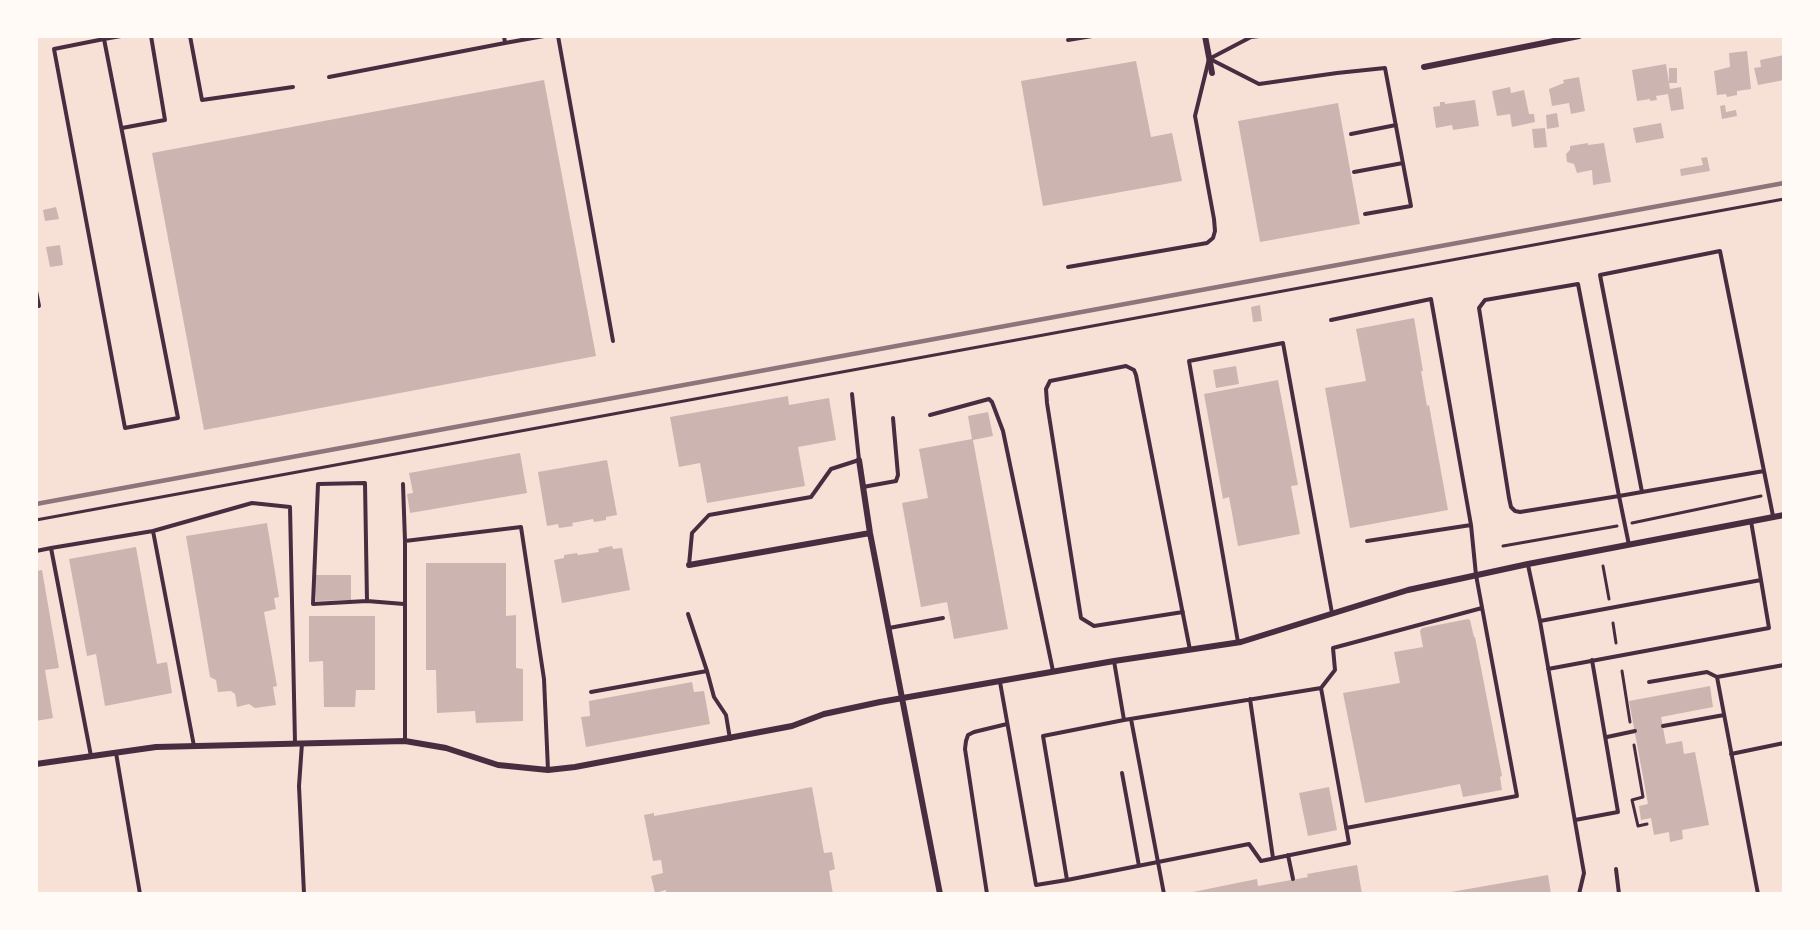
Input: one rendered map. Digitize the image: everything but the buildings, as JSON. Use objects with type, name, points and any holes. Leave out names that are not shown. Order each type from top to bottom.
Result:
[{"type":"street","points":[[1205,36],[1212,73]]},
{"type":"street","points":[[1424,67],[1579,36]]},
{"type":"street","points":[[859,460],[870,533],[940,894]]},
{"type":"street","points":[[36,764],[156,747],[405,741],[446,748],[498,765],[548,770],[624,759],[730,739],[792,726],[824,714],[902,699],[1114,661],[1238,642],[1408,590],[1784,514]]},
{"type":"street","points":[[689,565],[870,533]]},
{"type":"lane","points":[[104,39],[178,418],[125,428],[54,49],[104,39],[121,36]]},
{"type":"lane","points":[[122,128],[165,120],[151,36]]},
{"type":"lane","points":[[190,36],[202,100],[293,87]]},
{"type":"lane","points":[[504,36],[505,43]]},
{"type":"lane","points":[[328,77],[544,36]]},
{"type":"lane","points":[[558,36],[613,341]]},
{"type":"lane","points":[[1068,40],[1092,36]]},
{"type":"lane","points":[[1068,267],[1208,243],[1213,238],[1214,219],[1195,116],[1209,59],[1251,37],[1259,36]]},
{"type":"lane","points":[[1209,59],[1259,84],[1385,68],[1411,206],[1365,214]]},
{"type":"lane","points":[[1351,134],[1396,125]]},
{"type":"lane","points":[[1354,172],[1403,163]]},
{"type":"lane","points":[[1642,492],[1600,274],[1720,251],[1773,516]]},
{"type":"lane","points":[[1629,545],[1619,496],[1578,284],[1485,300],[1479,308],[1511,507],[1520,512],[1619,496],[1764,471]]},
{"type":"lane","points":[[36,291],[39,306],[36,306]]},
{"type":"lane","points":[[1331,320],[1431,299],[1471,525],[1476,575],[1517,796],[1346,828]]},
{"type":"lane","points":[[1238,642],[1189,361],[1283,343],[1332,613]]},
{"type":"lane","points":[[1183,612],[1094,626],[1081,618],[1047,403],[1046,389],[1050,381],[1126,366],[1134,370],[1183,612],[1190,651]]},
{"type":"lane","points":[[689,565],[692,533],[709,515],[811,497],[831,469],[859,460],[852,394]]},
{"type":"lane","points":[[930,415],[989,399],[992,402],[1003,431],[1054,672]]},
{"type":"lane","points":[[864,487],[896,481],[898,475],[893,418]]},
{"type":"lane","points":[[367,601],[364,483],[318,484],[313,604],[367,601],[404,604]]},
{"type":"lane","points":[[403,484],[405,741]]},
{"type":"lane","points":[[36,551],[153,531],[252,504],[290,507],[304,894]]},
{"type":"lane","points":[[1548,669],[1769,628],[1750,521]]},
{"type":"lane","points":[[1367,541],[1471,525]]},
{"type":"lane","points":[[405,541],[521,527],[544,679],[548,770]]},
{"type":"lane","points":[[153,531],[194,746]]},
{"type":"lane","points":[[51,548],[91,756]]},
{"type":"lane","points":[[1528,564],[1584,873],[1579,894]]},
{"type":"lane","points":[[1540,621],[1761,579]]},
{"type":"lane","points":[[1067,880],[1043,736],[1124,720],[1321,688],[1335,670],[1333,648],[1482,608]]},
{"type":"lane","points":[[688,614],[714,697],[726,715],[730,739]]},
{"type":"lane","points":[[888,628],[943,618]]},
{"type":"lane","points":[[1575,820],[1618,812],[1607,737],[1592,660]]},
{"type":"lane","points":[[1114,661],[1124,720]]},
{"type":"lane","points":[[1648,682],[1707,672],[1717,677],[1784,665]]},
{"type":"lane","points":[[591,692],[707,671]]},
{"type":"lane","points":[[1717,677],[1758,894]]},
{"type":"lane","points":[[1000,682],[1036,885],[1249,844],[1261,861],[1349,843],[1321,688]]},
{"type":"lane","points":[[1250,699],[1273,858]]},
{"type":"lane","points":[[1662,726],[1724,715]]},
{"type":"lane","points":[[1131,719],[1164,894]]},
{"type":"lane","points":[[987,894],[966,741],[968,735],[974,732],[1007,724]]},
{"type":"lane","points":[[1607,737],[1635,731]]},
{"type":"lane","points":[[1731,754],[1784,743]]},
{"type":"lane","points":[[116,752],[140,894]]},
{"type":"lane","points":[[1122,773],[1139,866]]},
{"type":"lane","points":[[1288,855],[1293,879]]},
{"type":"lane","points":[[1616,869],[1619,894]]},
{"type":"path","points":[[36,520],[1784,200]]},
{"type":"path","points":[[1603,566],[1609,599]]},
{"type":"path","points":[[1613,623],[1616,643]]},
{"type":"path","points":[[1622,671],[1630,722]]},
{"type":"path","points":[[1634,746],[1643,798],[1632,800],[1638,826],[1647,824]]},
{"type":"railway","points":[[36,504],[1784,183]]}]
